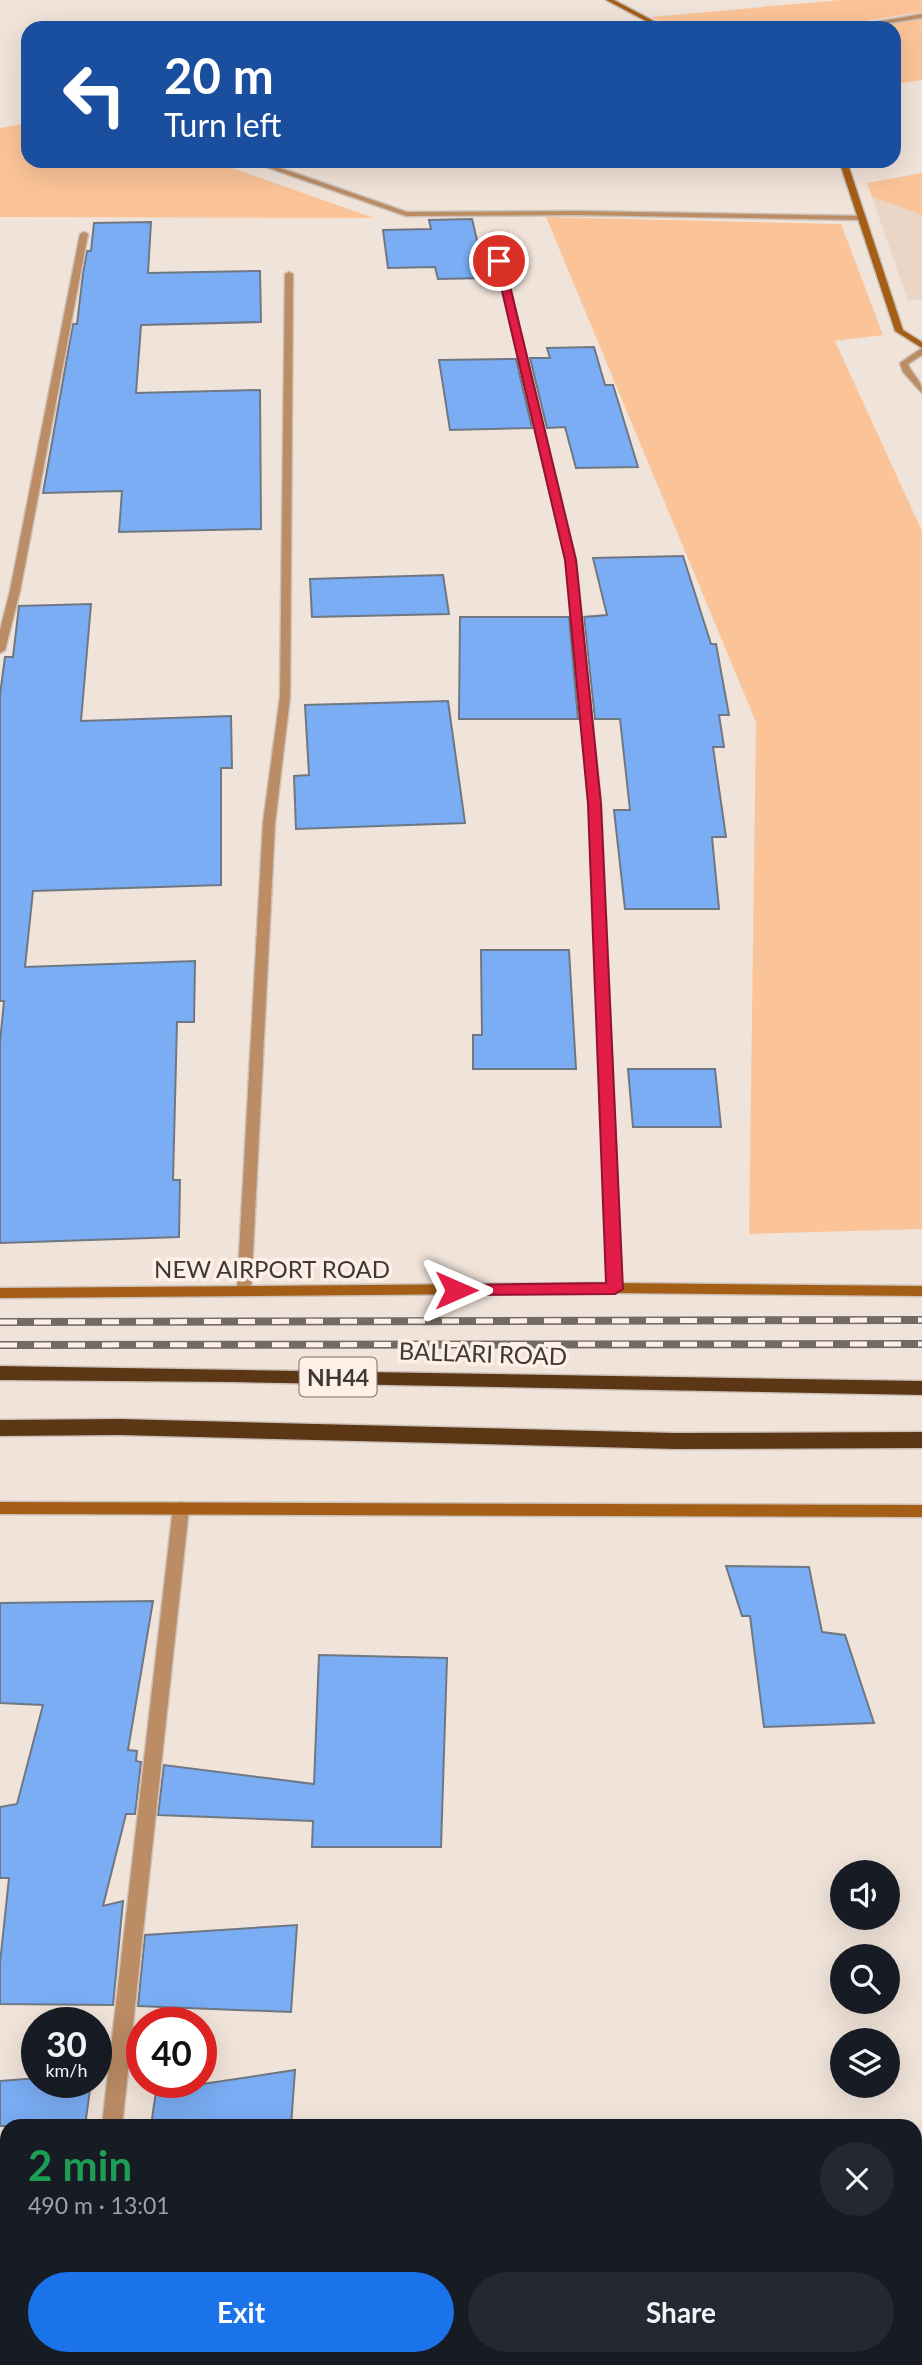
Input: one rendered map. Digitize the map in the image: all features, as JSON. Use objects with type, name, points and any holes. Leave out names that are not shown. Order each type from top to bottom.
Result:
[{"type":"highway","name":"BALLARI ROAD","points":[[0,1373],[179,1372],[677,1387],[922,1388]]},
{"type":"highway","name":"NH44","points":[[0,1428],[120,1427],[675,1441],[922,1440]]},
{"type":"street","points":[[609,0],[650,21]]},
{"type":"street","points":[[890,21],[922,16]]},
{"type":"street","points":[[273,168],[406,214],[576,213],[862,218]]},
{"type":"street","points":[[845,168],[899,331],[922,349],[904,363],[906,370],[922,390]]},
{"type":"street","points":[[0,650],[15,591],[84,234]]},
{"type":"street","points":[[493,234],[571,560],[595,804],[615,1289]]},
{"type":"street","points":[[244,1291],[270,823],[285,697],[289,274]]},
{"type":"street","name":"NEW AIRPORT ROAD","points":[[0,1293],[615,1289],[922,1291]]},
{"type":"street","points":[[0,1508],[922,1511]]},
{"type":"street","points":[[113,2119],[181,1508]]},
{"type":"shaded area","points":[[842,0],[922,0],[922,12],[865,21],[659,21],[651,17]]},
{"type":"shaded area","points":[[922,18],[922,80],[901,83],[901,21]]},
{"type":"shaded area","points":[[21,124],[21,168],[232,168],[374,218],[0,217],[0,128]]},
{"type":"shaded area","points":[[922,173],[922,215],[872,197],[867,183]]},
{"type":"shaded area","points":[[872,197],[922,215],[922,299],[908,301]]},
{"type":"shaded area","points":[[546,217],[841,224],[883,335],[835,341],[922,531],[922,1229],[749,1234],[756,722]]},
{"type":"building","points":[[472,219],[486,278],[438,279],[435,267],[388,268],[383,230],[431,229],[429,220]]},
{"type":"building","points":[[151,222],[148,273],[260,271],[261,322],[141,325],[136,393],[260,390],[261,529],[119,532],[122,491],[43,493],[73,324],[77,324],[87,251],[91,251],[94,223]]},
{"type":"building","points":[[594,347],[605,385],[613,385],[638,467],[576,468],[565,427],[547,428],[530,358],[550,358],[547,348]]},
{"type":"building","points":[[516,359],[532,428],[450,430],[439,360]]},
{"type":"building","points":[[683,556],[711,644],[716,644],[729,715],[719,715],[724,747],[713,747],[726,837],[712,837],[719,909],[625,909],[614,810],[630,810],[620,719],[595,719],[584,617],[607,615],[593,558]]},
{"type":"building","points":[[443,575],[449,614],[312,617],[310,579]]},
{"type":"building","points":[[91,604],[81,721],[231,716],[232,768],[221,768],[221,885],[33,891],[25,967],[195,961],[194,1022],[177,1022],[173,1180],[180,1180],[179,1237],[0,1243],[0,1042],[4,1001],[0,1001],[0,695],[5,657],[13,657],[19,606]]},
{"type":"building","points":[[460,617],[569,617],[578,719],[459,719]]},
{"type":"building","points":[[448,701],[465,823],[296,829],[294,776],[309,775],[305,705]]},
{"type":"building","points":[[481,950],[569,950],[576,1069],[473,1069],[473,1035],[482,1035]]},
{"type":"building","points":[[628,1069],[715,1069],[721,1127],[633,1127]]},
{"type":"building","points":[[726,1566],[809,1567],[822,1632],[845,1635],[874,1723],[764,1727],[750,1616],[742,1616]]},
{"type":"building","points":[[153,1601],[128,1750],[137,1751],[136,1761],[141,1762],[135,1814],[126,1814],[103,1906],[123,1901],[113,2005],[0,2004],[0,1963],[9,1878],[0,1878],[0,1807],[17,1804],[43,1705],[0,1703],[0,1603]]},
{"type":"building","points":[[319,1655],[447,1658],[441,1847],[312,1847],[313,1821],[158,1815],[164,1765],[314,1784]]},
{"type":"building","points":[[297,1925],[291,2012],[138,2006],[145,1935]]},
{"type":"building","points":[[295,2070],[292,2119],[152,2119],[155,2098],[217,2098],[217,2082]]},
{"type":"building","points":[[21,2079],[21,2098],[89,2098],[86,2119],[0,2119],[0,2081]]},
{"type":"railway","points":[[0,1322],[922,1320]]},
{"type":"railway","points":[[0,1345],[922,1344]]},
{"type":"route","points":[[456,1290],[615,1289],[595,804],[571,560],[499,261]]}]
